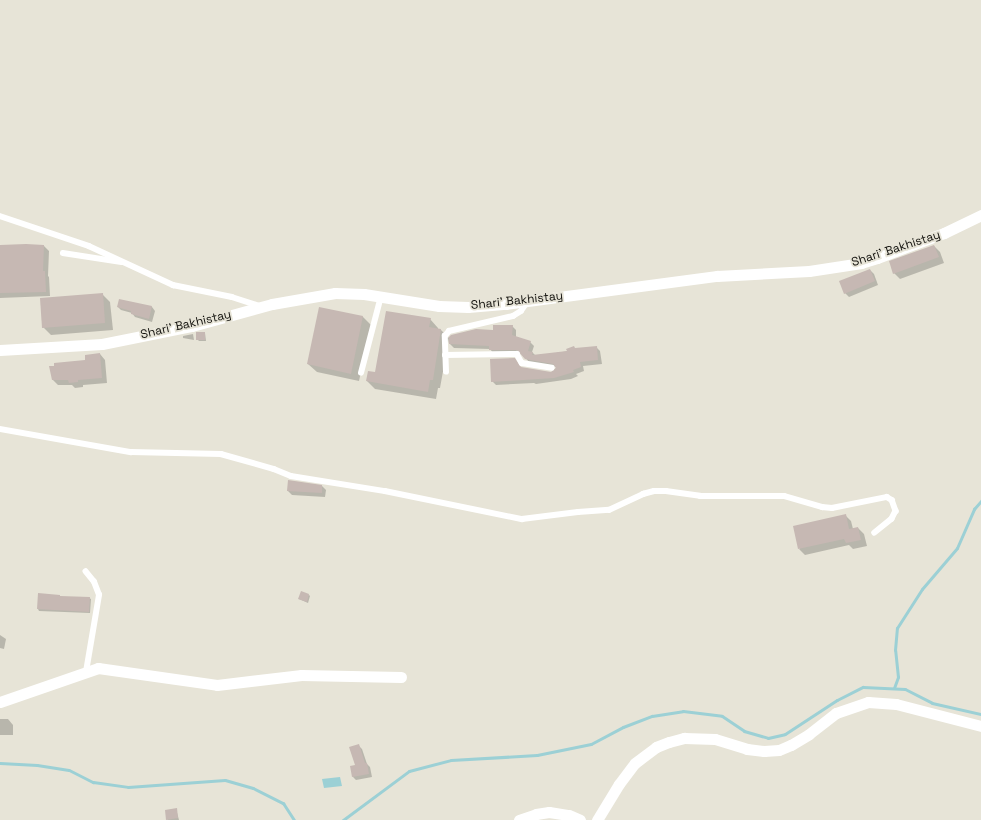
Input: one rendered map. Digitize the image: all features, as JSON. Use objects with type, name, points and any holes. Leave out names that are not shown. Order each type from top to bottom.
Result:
[{"type":"street","name":"Shari' Bakhistay","points":[[0,350],[102,344],[192,326],[261,307],[334,293],[381,296],[439,306],[492,305],[716,276],[809,271],[837,267],[877,258],[944,233],[981,215]]},
{"type":"street","points":[[0,702],[98,668],[217,685],[301,675],[401,677]]},
{"type":"street","points":[[597,820],[619,784],[635,763],[656,747],[684,738],[716,739],[747,749],[764,751],[779,750],[809,734],[836,713],[868,702],[896,704],[981,726]]},
{"type":"street","points":[[519,820],[536,814],[549,812],[569,815],[580,820]]},
{"type":"lane","points":[[0,216],[89,246],[173,285],[232,297],[261,307]]},
{"type":"lane","points":[[63,253],[129,264]]},
{"type":"lane","points":[[361,373],[381,296]]},
{"type":"lane","points":[[446,372],[445,336],[449,331],[513,316],[521,311],[528,301]]},
{"type":"lane","points":[[445,355],[517,354],[522,362],[552,368]]},
{"type":"lane","points":[[0,429],[131,452],[221,454],[274,469],[291,476],[385,491],[522,519],[578,512],[609,510],[637,496],[654,491],[666,491],[700,496],[784,496],[822,507],[832,508],[887,497],[892,500],[896,511],[892,519],[875,533]]},
{"type":"lane","points":[[86,572],[94,582],[99,595],[86,673]]},
{"type":"water","points":[[340,777],[342,786],[324,788],[322,779]]},
{"type":"building","points":[[0,245],[44,245],[43,271],[45,271],[46,292],[0,293]]},
{"type":"building","points":[[934,245],[939,257],[893,274],[889,261]]},
{"type":"building","points":[[870,269],[875,281],[844,294],[839,281]]},
{"type":"building","points":[[103,293],[105,323],[42,328],[40,298]]},
{"type":"building","points":[[119,299],[152,306],[149,319],[131,314],[131,311],[117,307]]},
{"type":"building","points":[[319,307],[363,316],[351,374],[307,364]]},
{"type":"building","points":[[386,311],[431,318],[429,327],[441,329],[433,380],[430,380],[428,392],[366,381],[368,371],[375,372]]},
{"type":"building","points":[[493,325],[513,325],[512,335],[531,341],[528,351],[533,352],[532,355],[567,351],[566,349],[574,346],[575,348],[597,346],[598,360],[580,362],[581,367],[573,370],[574,372],[554,378],[491,382],[490,359],[515,358],[521,367],[551,372],[556,368],[553,364],[525,359],[517,350],[489,350],[489,346],[449,344],[449,337],[451,335],[476,329],[493,330]]},
{"type":"building","points":[[196,332],[205,332],[205,340],[196,340]]},
{"type":"building","points":[[100,353],[102,378],[78,380],[78,382],[69,383],[68,380],[52,380],[49,366],[54,366],[54,363],[85,360],[85,355]]},
{"type":"building","points":[[288,480],[322,485],[322,493],[287,491]]},
{"type":"building","points":[[846,514],[849,529],[858,527],[861,540],[846,543],[844,539],[798,549],[793,526]]},
{"type":"building","points":[[301,591],[309,594],[307,602],[298,599]]},
{"type":"building","points":[[38,593],[60,596],[90,597],[89,612],[37,609]]},
{"type":"building","points":[[359,744],[365,763],[367,763],[369,774],[352,777],[350,766],[355,765],[349,747]]},
{"type":"building","points":[[177,808],[178,818],[166,820],[165,810]]},
{"type":"waterway","points":[[894,688],[898,677],[895,650],[897,628],[922,589],[957,548],[974,509],[981,501]]},
{"type":"waterway","points":[[343,820],[409,771],[451,760],[537,755],[591,744],[623,727],[652,716],[683,711],[722,716],[744,731],[768,738],[785,734],[837,700],[863,687],[905,689],[932,703],[981,714]]},
{"type":"waterway","points":[[0,763],[37,765],[69,770],[93,782],[128,787],[225,780],[253,788],[283,803],[294,820]]}]
